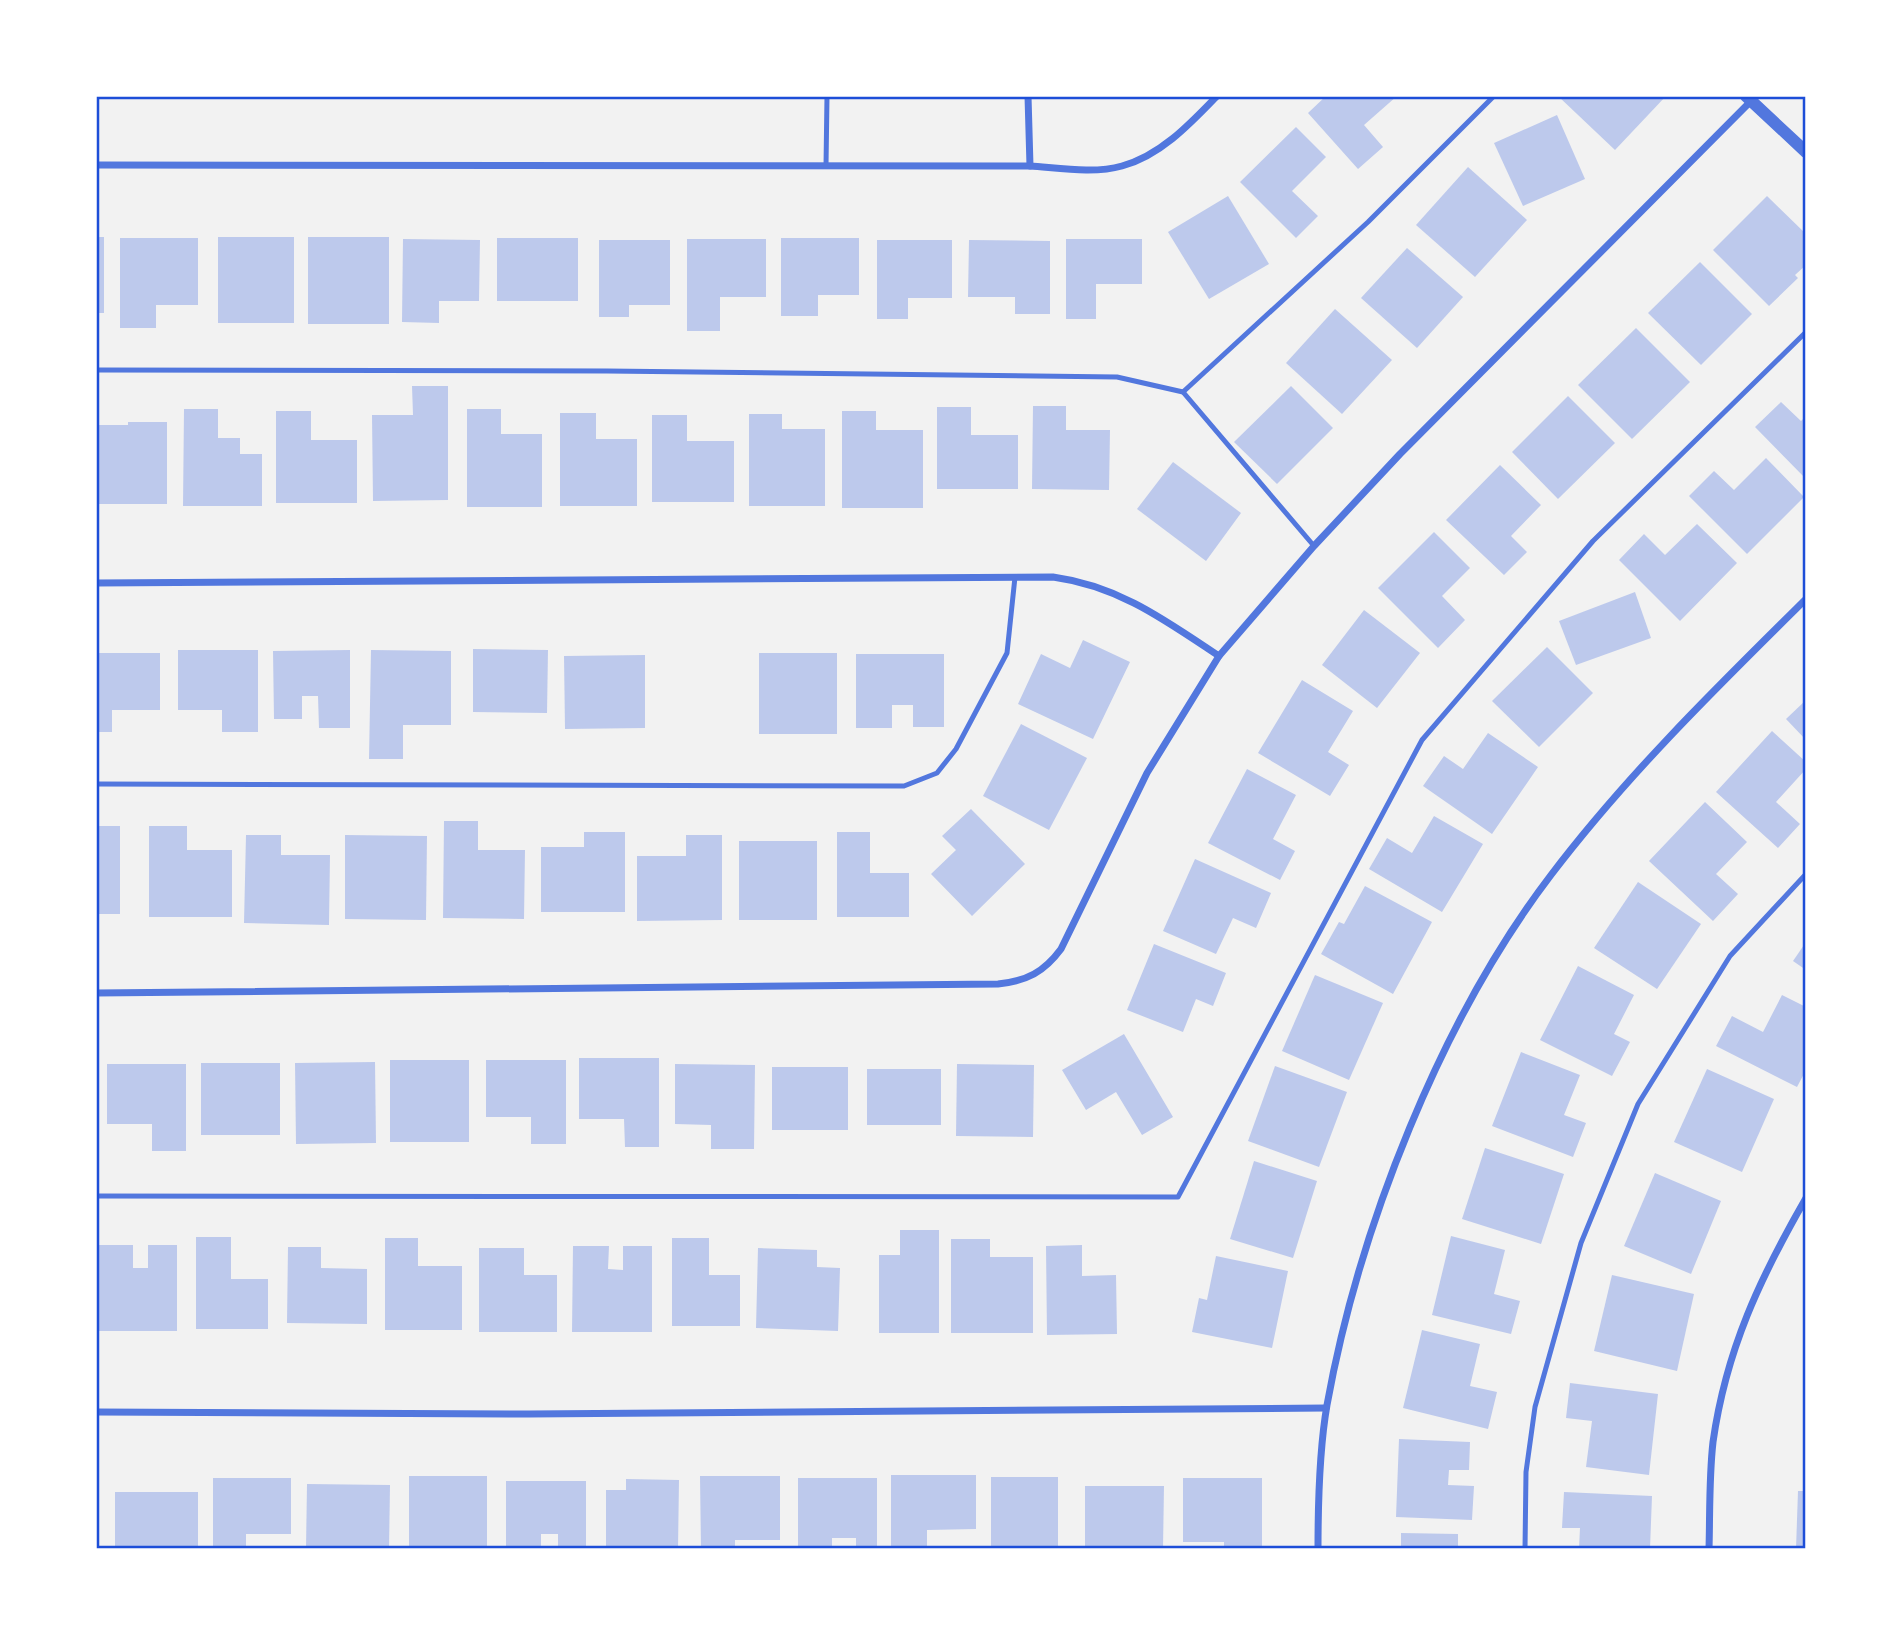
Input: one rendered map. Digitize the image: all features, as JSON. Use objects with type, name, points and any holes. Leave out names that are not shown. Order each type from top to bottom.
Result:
[{"type":"street","points":[[1028,96],[1030,166]]},
{"type":"street","points":[[96,164],[1030,166],[1082,169],[1121,167],[1156,151],[1217,96]]},
{"type":"street","points":[[96,993],[1017,982],[1049,966],[1061,949],[1147,774],[1219,656],[1314,546],[1400,454],[1751,98],[1806,152]]},
{"type":"street","points":[[96,583],[1015,577],[1063,579],[1110,590],[1160,617],[1219,656]]},
{"type":"street","points":[[1318,1549],[1326,1408],[1347,1313],[1383,1198],[1415,1117],[1456,1027],[1549,877],[1604,809],[1715,689],[1806,599]]},
{"type":"street","points":[[1709,1549],[1713,1443],[1729,1360],[1748,1307],[1806,1198]]},
{"type":"street","points":[[96,1412],[529,1414],[1326,1408]]},
{"type":"lane","points":[[826,166],[827,96]]},
{"type":"lane","points":[[1182,392],[1368,222],[1494,96]]},
{"type":"lane","points":[[96,1196],[1178,1197],[1422,740],[1592,541],[1806,332]]},
{"type":"lane","points":[[96,370],[607,371],[1117,377],[1182,392],[1314,546]]},
{"type":"lane","points":[[96,784],[904,786],[936,772],[956,749],[1007,653],[1015,577]]},
{"type":"lane","points":[[1525,1549],[1526,1472],[1535,1407],[1581,1243],[1638,1104],[1730,956],[1806,874]]},
{"type":"building","points":[[1326,96],[1397,96],[1364,125],[1383,147],[1358,169],[1308,113]]},
{"type":"building","points":[[1558,96],[1666,96],[1615,150]]},
{"type":"building","points":[[1557,115],[1585,179],[1523,206],[1494,143]]},
{"type":"building","points":[[1296,127],[1326,157],[1292,191],[1318,216],[1296,238],[1240,182]]},
{"type":"building","points":[[1468,167],[1527,220],[1475,277],[1416,225]]},
{"type":"building","points":[[1228,196],[1269,264],[1209,299],[1168,232]]},
{"type":"building","points":[[1767,196],[1806,234],[1806,265],[1795,275],[1798,278],[1769,306],[1713,250]]},
{"type":"building","points":[[96,237],[104,237],[104,313],[96,313]]},
{"type":"building","points":[[218,237],[294,237],[294,323],[218,323]]},
{"type":"building","points":[[308,237],[389,237],[389,324],[308,324]]},
{"type":"building","points":[[120,238],[198,238],[198,305],[156,305],[156,328],[120,328]]},
{"type":"building","points":[[497,238],[578,238],[578,301],[497,301]]},
{"type":"building","points":[[781,238],[859,238],[859,295],[818,295],[818,316],[781,316]]},
{"type":"building","points":[[403,239],[480,240],[479,301],[439,301],[439,323],[402,322]]},
{"type":"building","points":[[687,239],[766,239],[766,297],[720,297],[720,331],[687,331]]},
{"type":"building","points":[[1066,239],[1142,239],[1142,284],[1096,284],[1096,319],[1066,319]]},
{"type":"building","points":[[599,240],[670,240],[670,305],[629,305],[629,317],[599,317]]},
{"type":"building","points":[[877,240],[952,240],[952,298],[908,298],[908,319],[877,319]]},
{"type":"building","points":[[969,240],[1050,241],[1050,314],[1015,314],[1015,297],[968,297]]},
{"type":"building","points":[[1407,248],[1463,297],[1417,348],[1361,298]]},
{"type":"building","points":[[1700,262],[1752,314],[1701,365],[1648,313]]},
{"type":"building","points":[[1335,309],[1392,360],[1342,414],[1286,363]]},
{"type":"building","points":[[1636,328],[1690,382],[1632,439],[1578,385]]},
{"type":"building","points":[[412,386],[448,386],[448,500],[373,501],[372,415],[413,415]]},
{"type":"building","points":[[1291,386],[1333,428],[1277,484],[1234,442]]},
{"type":"building","points":[[1568,396],[1615,443],[1558,499],[1512,452]]},
{"type":"building","points":[[1781,402],[1801,421],[1806,416],[1806,479],[1755,427]]},
{"type":"building","points":[[1033,406],[1066,406],[1066,430],[1110,430],[1109,490],[1032,489]]},
{"type":"building","points":[[937,407],[971,407],[971,435],[1018,435],[1018,489],[937,489]]},
{"type":"building","points":[[184,409],[218,409],[218,438],[240,438],[240,454],[262,454],[262,506],[183,506]]},
{"type":"building","points":[[467,409],[501,409],[501,434],[542,434],[542,507],[467,507]]},
{"type":"building","points":[[276,411],[311,411],[311,440],[357,440],[357,503],[276,503]]},
{"type":"building","points":[[842,411],[876,411],[876,430],[923,430],[923,508],[842,508]]},
{"type":"building","points":[[560,413],[596,413],[596,439],[637,439],[637,506],[560,506]]},
{"type":"building","points":[[749,414],[782,414],[782,429],[825,429],[825,506],[749,506]]},
{"type":"building","points":[[652,415],[687,415],[687,441],[734,441],[734,502],[652,502]]},
{"type":"building","points":[[128,422],[167,422],[167,504],[96,504],[96,425],[128,425]]},
{"type":"building","points":[[1766,458],[1804,497],[1747,554],[1689,496],[1714,471],[1734,490]]},
{"type":"building","points":[[1173,462],[1241,513],[1206,561],[1137,509]]},
{"type":"building","points":[[1500,465],[1541,505],[1511,536],[1527,552],[1504,575],[1446,520]]},
{"type":"building","points":[[1697,524],[1737,563],[1680,621],[1619,560],[1644,534],[1665,555]]},
{"type":"building","points":[[1434,532],[1470,568],[1442,596],[1465,620],[1438,648],[1378,588]]},
{"type":"building","points":[[1635,592],[1651,638],[1576,665],[1559,621]]},
{"type":"building","points":[[1364,610],[1420,653],[1377,708],[1322,665]]},
{"type":"building","points":[[1083,640],[1130,662],[1093,739],[1018,704],[1041,654],[1070,668]]},
{"type":"building","points":[[1547,647],[1593,693],[1539,747],[1492,701]]},
{"type":"building","points":[[473,649],[548,650],[547,713],[473,712]]},
{"type":"building","points":[[178,650],[258,650],[258,732],[222,732],[222,710],[178,710]]},
{"type":"building","points":[[350,650],[350,728],[319,728],[318,696],[302,696],[302,719],[274,719],[273,651]]},
{"type":"building","points":[[371,650],[451,651],[451,725],[403,725],[403,759],[369,759]]},
{"type":"building","points":[[96,653],[160,653],[160,710],[112,710],[112,732],[96,732]]},
{"type":"building","points":[[759,653],[837,653],[837,734],[759,734]]},
{"type":"building","points":[[856,654],[944,654],[944,727],[913,727],[913,705],[892,705],[892,728],[856,728]]},
{"type":"building","points":[[645,655],[645,728],[565,729],[564,656]]},
{"type":"building","points":[[1302,680],[1353,711],[1328,752],[1349,765],[1330,796],[1258,753]]},
{"type":"building","points":[[1806,700],[1806,740],[1786,719]]},
{"type":"building","points":[[1021,724],[1087,758],[1049,830],[983,796]]},
{"type":"building","points":[[1772,731],[1806,762],[1806,769],[1776,802],[1800,824],[1778,848],[1716,792]]},
{"type":"building","points":[[1488,733],[1538,767],[1492,834],[1423,786],[1444,756],[1463,769]]},
{"type":"building","points":[[1247,769],[1296,795],[1273,839],[1295,851],[1280,880],[1208,843]]},
{"type":"building","points":[[1705,802],[1747,842],[1716,874],[1738,894],[1713,921],[1649,861]]},
{"type":"building","points":[[971,809],[1025,864],[972,916],[931,874],[956,850],[942,836]]},
{"type":"building","points":[[1434,816],[1483,844],[1442,912],[1369,869],[1387,838],[1412,853]]},
{"type":"building","points":[[444,821],[478,821],[478,850],[525,850],[524,919],[443,918]]},
{"type":"building","points":[[96,826],[120,826],[120,914],[96,914]]},
{"type":"building","points":[[149,826],[187,826],[187,850],[232,850],[232,917],[149,917]]},
{"type":"building","points":[[584,832],[625,832],[625,912],[541,912],[541,847],[584,847]]},
{"type":"building","points":[[837,832],[870,832],[870,873],[909,873],[909,917],[837,917]]},
{"type":"building","points":[[246,835],[281,835],[281,855],[330,855],[329,925],[244,923]]},
{"type":"building","points":[[345,835],[427,836],[426,920],[345,919]]},
{"type":"building","points":[[686,835],[722,835],[722,920],[637,921],[637,856],[686,856]]},
{"type":"building","points":[[739,841],[817,841],[817,920],[739,920]]},
{"type":"building","points":[[1195,859],[1271,893],[1256,928],[1233,918],[1216,954],[1163,931]]},
{"type":"building","points":[[1638,882],[1701,924],[1657,989],[1594,948]]},
{"type":"building","points":[[1365,886],[1432,922],[1393,994],[1321,954],[1339,922],[1344,924]]},
{"type":"building","points":[[1806,942],[1806,970],[1793,961]]},
{"type":"building","points":[[1154,944],[1226,973],[1213,1006],[1196,999],[1183,1032],[1127,1010]]},
{"type":"building","points":[[1578,966],[1634,995],[1614,1034],[1630,1042],[1612,1076],[1540,1040]]},
{"type":"building","points":[[1315,975],[1383,1003],[1349,1080],[1282,1051]]},
{"type":"building","points":[[1782,995],[1806,1007],[1806,1070],[1797,1087],[1716,1046],[1732,1016],[1763,1032]]},
{"type":"building","points":[[1124,1034],[1173,1117],[1142,1135],[1116,1092],[1086,1110],[1062,1070]]},
{"type":"building","points":[[1521,1052],[1580,1075],[1564,1115],[1586,1123],[1573,1157],[1492,1126]]},
{"type":"building","points":[[579,1058],[659,1058],[659,1147],[625,1147],[624,1119],[579,1119]]},
{"type":"building","points":[[390,1060],[469,1060],[469,1142],[390,1142]]},
{"type":"building","points":[[486,1060],[566,1060],[566,1144],[531,1144],[531,1117],[486,1117]]},
{"type":"building","points":[[375,1062],[376,1143],[296,1144],[295,1063]]},
{"type":"building","points":[[201,1063],[280,1063],[280,1135],[201,1135]]},
{"type":"building","points":[[107,1064],[186,1064],[186,1151],[152,1151],[152,1124],[107,1124]]},
{"type":"building","points":[[675,1064],[755,1065],[754,1149],[711,1149],[711,1125],[675,1124]]},
{"type":"building","points":[[957,1064],[1034,1065],[1033,1137],[956,1136]]},
{"type":"building","points":[[1275,1066],[1347,1092],[1319,1167],[1248,1141]]},
{"type":"building","points":[[772,1067],[848,1067],[848,1130],[772,1130]]},
{"type":"building","points":[[867,1069],[941,1069],[941,1125],[867,1125]]},
{"type":"building","points":[[1707,1069],[1774,1099],[1742,1172],[1674,1142]]},
{"type":"building","points":[[1485,1148],[1564,1174],[1541,1244],[1462,1219]]},
{"type":"building","points":[[1254,1161],[1317,1181],[1293,1258],[1230,1239]]},
{"type":"building","points":[[1655,1173],[1721,1201],[1691,1274],[1624,1246]]},
{"type":"building","points":[[900,1230],[939,1230],[939,1333],[879,1333],[879,1255],[900,1255]]},
{"type":"building","points":[[1451,1236],[1505,1250],[1494,1294],[1520,1301],[1511,1334],[1432,1315]]},
{"type":"building","points":[[196,1237],[231,1237],[231,1279],[268,1279],[268,1329],[196,1329]]},
{"type":"building","points":[[385,1238],[418,1238],[418,1266],[462,1266],[462,1330],[385,1330]]},
{"type":"building","points":[[672,1238],[709,1238],[709,1275],[740,1275],[740,1326],[672,1326]]},
{"type":"building","points":[[951,1239],[990,1239],[990,1257],[1033,1257],[1033,1333],[951,1333]]},
{"type":"building","points":[[97,1245],[133,1245],[133,1268],[148,1268],[148,1245],[177,1245],[177,1331],[97,1331]]},
{"type":"building","points":[[1082,1245],[1082,1276],[1116,1275],[1117,1334],[1047,1335],[1046,1246]]},
{"type":"building","points":[[573,1246],[609,1246],[608,1269],[623,1270],[623,1246],[652,1246],[652,1332],[572,1332]]},
{"type":"building","points":[[288,1247],[321,1247],[321,1268],[367,1269],[367,1324],[287,1323]]},
{"type":"building","points":[[479,1248],[524,1248],[524,1275],[557,1275],[557,1332],[479,1332]]},
{"type":"building","points":[[758,1248],[817,1250],[817,1267],[840,1268],[838,1331],[756,1328]]},
{"type":"building","points":[[1216,1256],[1288,1271],[1272,1348],[1192,1332],[1199,1298],[1207,1300]]},
{"type":"building","points":[[1612,1275],[1694,1294],[1677,1371],[1594,1351]]},
{"type":"building","points":[[1422,1330],[1480,1344],[1470,1386],[1497,1392],[1488,1429],[1403,1408]]},
{"type":"building","points":[[1570,1383],[1658,1394],[1649,1475],[1586,1467],[1592,1421],[1566,1418]]},
{"type":"building","points":[[1399,1439],[1470,1442],[1469,1470],[1449,1470],[1448,1485],[1474,1486],[1472,1520],[1396,1517]]},
{"type":"building","points":[[891,1475],[976,1475],[976,1529],[927,1530],[927,1549],[891,1549]]},
{"type":"building","points":[[409,1476],[487,1476],[487,1549],[409,1549]]},
{"type":"building","points":[[700,1476],[780,1476],[780,1540],[735,1540],[735,1549],[701,1549]]},
{"type":"building","points":[[991,1477],[1058,1477],[1058,1549],[991,1549]]},
{"type":"building","points":[[213,1478],[291,1478],[291,1534],[246,1534],[246,1549],[213,1549]]},
{"type":"building","points":[[798,1478],[877,1478],[877,1549],[856,1549],[856,1538],[832,1538],[832,1549],[798,1549]]},
{"type":"building","points":[[1183,1478],[1262,1478],[1262,1549],[1224,1549],[1224,1542],[1183,1542]]},
{"type":"building","points":[[626,1479],[679,1480],[678,1549],[606,1549],[606,1490],[626,1490]]},
{"type":"building","points":[[506,1481],[586,1481],[586,1549],[558,1549],[558,1534],[541,1534],[541,1549],[506,1549]]},
{"type":"building","points":[[307,1484],[390,1485],[389,1549],[306,1549]]},
{"type":"building","points":[[1085,1486],[1164,1486],[1163,1549],[1085,1549]]},
{"type":"building","points":[[1798,1491],[1806,1491],[1806,1549],[1796,1549]]},
{"type":"building","points":[[115,1492],[198,1492],[198,1549],[115,1549]]},
{"type":"building","points":[[1564,1492],[1652,1496],[1650,1549],[1579,1549],[1580,1528],[1562,1528]]},
{"type":"building","points":[[1401,1533],[1458,1534],[1458,1549],[1401,1549]]}]
